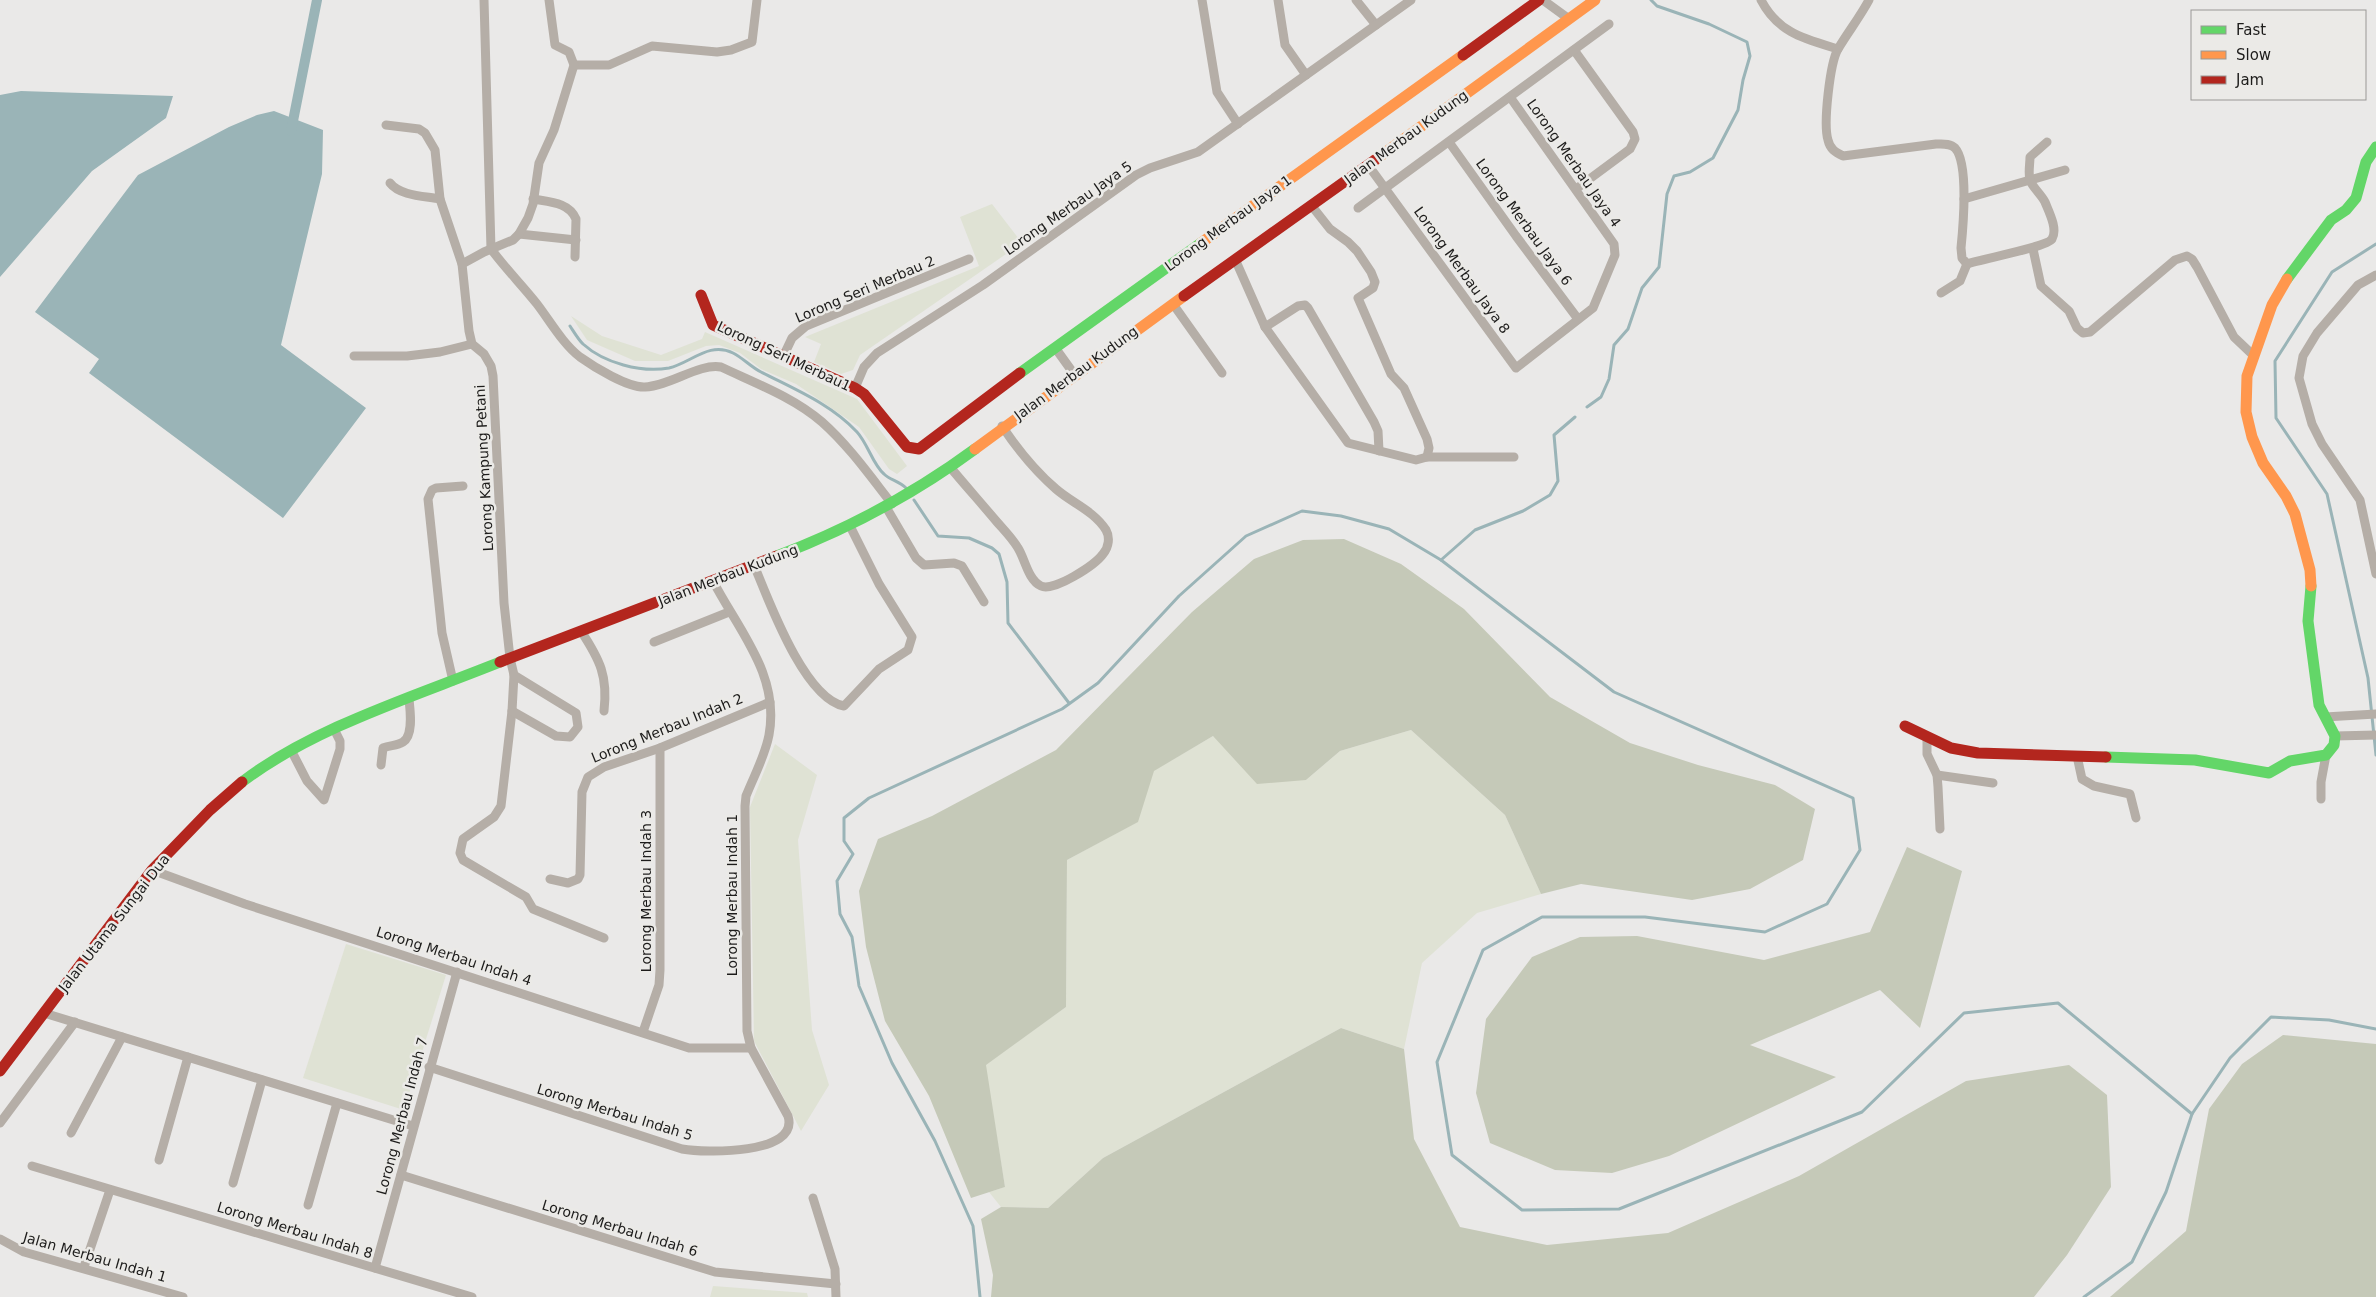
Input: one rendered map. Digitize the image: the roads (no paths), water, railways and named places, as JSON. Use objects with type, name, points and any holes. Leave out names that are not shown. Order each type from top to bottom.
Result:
[{"type":"street","points":[[484,0],[491,249],[579,356],[625,382],[641,387],[668,382],[713,366],[721,367],[784,396],[821,421],[849,450],[889,505],[916,558],[924,566],[954,563],[962,566],[984,602]]},
{"type":"street","points":[[462,264],[513,240],[519,234],[528,218],[539,163],[554,130],[574,65],[569,52],[555,45],[549,0]]},
{"type":"street","points":[[574,65],[610,65],[652,46],[717,52],[742,47],[752,42],[757,0]]},
{"type":"street","points":[[1202,0],[1217,92],[1238,124]]},
{"type":"street","points":[[1278,0],[1285,45],[1306,75]]},
{"type":"street","points":[[1356,0],[1376,25]]},
{"type":"street","name":"Lorong Merbau Jaya 5","points":[[855,388],[864,367],[877,353],[983,285],[1136,175],[1150,168],[1198,152],[1411,0]]},
{"type":"street","points":[[1541,0],[1569,18]]},
{"type":"street","name":"Lorong Merbau Jaya 1","points":[[919,449],[1541,0]]},
{"type":"street","name":"Jalan Merbau Kudung","points":[[510,658],[820,540],[889,505],[950,467],[1002,426],[1368,165],[1595,0]]},
{"type":"street","points":[[1761,0],[1768,14],[1784,29],[1838,49]]},
{"type":"street","points":[[1869,0],[1859,19],[1838,49],[1830,72],[1828,140],[1833,151],[1843,156],[1912,146],[1947,144],[1955,148],[1961,161],[1964,199],[1961,248],[1962,258],[1967,264]]},
{"type":"street","points":[[1358,208],[1609,24]]},
{"type":"street","points":[[1574,50],[1633,132],[1635,139],[1630,150],[1576,190]]},
{"type":"street","name":"Lorong Merbau Jaya 4","points":[[1510,97],[1614,244],[1615,255],[1597,301],[1593,308],[1578,319]]},
{"type":"street","points":[[354,356],[408,356],[440,352],[472,344],[467,319],[462,264],[440,198],[435,150],[425,133],[411,126],[386,125]]},
{"type":"street","name":"Lorong Merbau Jaya 6","points":[[1449,142],[1578,319]]},
{"type":"street","points":[[1967,264],[2010,252],[2033,249],[2046,245],[2052,239],[2054,231],[2042,197],[2030,181],[2030,156],[2047,142]]},
{"type":"street","points":[[2321,799],[2321,782],[2326,755],[2334,745],[2335,736],[2320,705],[2316,681],[2308,621],[2311,594],[2310,570],[2292,508],[2263,463],[2252,437],[2246,412],[2247,376],[2272,305],[2283,285],[2331,220],[2346,210],[2356,198],[2366,162],[2376,147]]},
{"type":"street","name":"Lorong Merbau Jaya 8","points":[[1368,165],[1516,368],[1578,319]]},
{"type":"street","points":[[1964,199],[2065,170]]},
{"type":"street","points":[[390,183],[398,189],[440,198]]},
{"type":"street","points":[[533,199],[555,203],[571,209],[576,219],[575,257]]},
{"type":"street","points":[[1311,205],[1330,229],[1348,242],[1371,272],[1375,282],[1373,288],[1358,298],[1391,374],[1404,388],[1412,403],[1418,423],[1427,439],[1429,448],[1427,458]]},
{"type":"street","points":[[519,234],[576,240]]},
{"type":"street","points":[[2033,249],[2041,286],[2069,311],[2077,328],[2083,333],[2090,332],[2144,284],[2175,260],[2188,256],[2197,267],[2234,336],[2254,356]]},
{"type":"street","name":"Lorong Seri Merbau 2","points":[[783,357],[792,338],[806,326],[969,259]]},
{"type":"street","points":[[1235,259],[1265,327],[1344,439],[1353,446],[1416,460],[1427,458],[1514,457]]},
{"type":"street","points":[[1941,293],[1960,281],[1967,264]]},
{"type":"street","points":[[2376,275],[2358,285],[2317,333],[2303,356],[2299,378],[2312,424],[2322,444],[2360,500],[2376,574]]},
{"type":"street","name":"Lorong Seri Merbau1","points":[[701,295],[713,325],[855,388],[864,394],[906,447],[919,449]]},
{"type":"street","points":[[1173,304],[1222,373]]},
{"type":"street","points":[[1265,327],[1298,306],[1305,305],[1308,308],[1374,422],[1378,431],[1379,451]]},
{"type":"street","name":"Lorong Kampung Petani","points":[[472,344],[484,354],[491,366],[496,425],[504,603],[510,658],[514,675],[512,711],[501,806],[494,818],[463,839],[460,853],[463,860],[526,897],[533,909],[604,938]]},
{"type":"street","points":[[1056,349],[1074,374]]},
{"type":"street","points":[[950,467],[1017,546],[1030,572],[1040,586],[1046,588],[1061,584],[1103,555],[1109,540],[1106,531],[1096,518],[1058,491],[1030,465],[1002,426]]},
{"type":"street","points":[[453,681],[442,633],[428,499],[432,490],[436,488],[463,486]]},
{"type":"street","points":[[754,565],[786,638],[812,683],[836,704],[844,706],[879,669],[908,650],[912,637],[880,584],[850,526]]},
{"type":"street","name":"Lorong Merbau Indah 1","points":[[713,581],[729,612],[760,662],[768,685],[770,702],[769,734],[745,806],[747,1031],[751,1048],[788,1116],[790,1127]]},
{"type":"street","points":[[654,642],[729,612]]},
{"type":"street","points":[[581,631],[603,669],[606,690],[604,711]]},
{"type":"street","name":"Jalan Utama Sungai Dua","points":[[0,1071],[152,870],[177,842],[237,786],[290,750],[334,729],[510,658]]},
{"type":"street","points":[[512,711],[556,736],[570,737],[578,728],[576,713],[514,675]]},
{"type":"street","points":[[381,765],[383,748],[401,743],[407,738],[410,720],[409,699]]},
{"type":"street","name":"Lorong Merbau Indah 2","points":[[550,879],[568,883],[578,879],[580,874],[582,792],[588,776],[604,766],[660,748],[770,702]]},
{"type":"street","points":[[2325,717],[2376,714]]},
{"type":"street","points":[[1905,726],[1951,748],[1978,753],[2195,760],[2270,773],[2285,762],[2295,758],[2326,755]]},
{"type":"street","points":[[290,750],[307,781],[324,800],[340,749],[340,741],[334,729]]},
{"type":"street","points":[[2335,736],[2376,735]]},
{"type":"street","points":[[1927,738],[1928,754],[1937,775],[1940,829]]},
{"type":"street","name":"Lorong Merbau Indah 3","points":[[643,1032],[659,985],[660,970],[660,748]]},
{"type":"street","points":[[2077,756],[2082,779],[2094,786],[2130,794],[2136,818]]},
{"type":"street","points":[[1937,775],[1993,783]]},
{"type":"street","name":"Lorong Merbau Indah 4","points":[[152,870],[245,904],[689,1048],[751,1048]]},
{"type":"street","name":"Lorong Merbau Indah 7","points":[[375,1268],[429,1067],[457,972]]},
{"type":"street","points":[[44,1013],[413,1126]]},
{"type":"street","points":[[0,1123],[75,1022]]},
{"type":"street","points":[[72,1134],[122,1037]]},
{"type":"street","points":[[159,1160],[188,1057]]},
{"type":"street","name":"Lorong Merbau Indah 5","points":[[429,1067],[691,1151],[736,1151],[782,1137],[790,1127]]},
{"type":"street","points":[[233,1182],[262,1080]]},
{"type":"street","points":[[308,1205],[337,1102]]},
{"type":"street","name":"Lorong Merbau Indah 8","points":[[32,1166],[472,1297]]},
{"type":"street","name":"Lorong Merbau Indah 6","points":[[401,1175],[715,1272],[836,1284]]},
{"type":"street","points":[[84,1267],[110,1190]]},
{"type":"street","points":[[813,1198],[835,1269],[836,1297]]},
{"type":"street","name":"Jalan Merbau Indah 1","points":[[0,1240],[24,1252],[84,1267],[183,1297]]},
{"type":"water","points":[[21,91],[173,96],[166,118],[92,171],[0,277],[0,95]]},
{"type":"water","points":[[274,111],[323,130],[322,174],[281,345],[366,408],[283,518],[89,373],[99,359],[35,312],[138,175],[229,127],[257,115]]},
{"type":"waterway","points":[[291,131],[317,0]]},
{"type":"waterway","points":[[1587,407],[1601,397],[1609,379],[1614,345],[1628,329],[1642,288],[1659,267],[1667,194],[1674,176],[1690,172],[1713,158],[1738,110],[1743,80],[1750,56],[1747,42],[1709,24],[1657,6],[1651,0]]},
{"type":"waterway","points":[[2376,244],[2332,272],[2275,361],[2276,418],[2327,494],[2368,678],[2376,755]]},
{"type":"waterway","points":[[570,326],[581,342],[592,351],[612,361],[635,368],[669,368],[708,351],[724,350],[733,353],[757,370],[812,398],[836,413],[861,437],[880,470],[886,476],[906,488]]},
{"type":"waterway","points":[[1441,560],[1475,530],[1523,511],[1550,495],[1558,481],[1554,435],[1575,417]]},
{"type":"waterway","points":[[914,500],[938,536],[969,538],[992,548],[999,554],[1007,582],[1008,623],[1069,703]]},
{"type":"waterway","points":[[980,1297],[973,1226],[935,1141],[892,1063],[859,986],[852,937],[840,914],[837,881],[853,854],[844,841],[844,818],[869,798],[1062,709],[1098,683],[1179,596],[1246,536],[1302,511],[1341,516],[1389,529],[1441,560],[1614,692],[1853,798],[1860,850],[1827,904],[1765,932],[1645,917],[1542,917],[1483,950],[1437,1062],[1452,1155],[1522,1210],[1619,1209],[1862,1112],[1964,1013],[2058,1003],[2192,1114],[2230,1058],[2271,1017],[2329,1020],[2376,1029]]},
{"type":"waterway","points":[[2084,1297],[2132,1262],[2166,1192],[2192,1114]]}]
